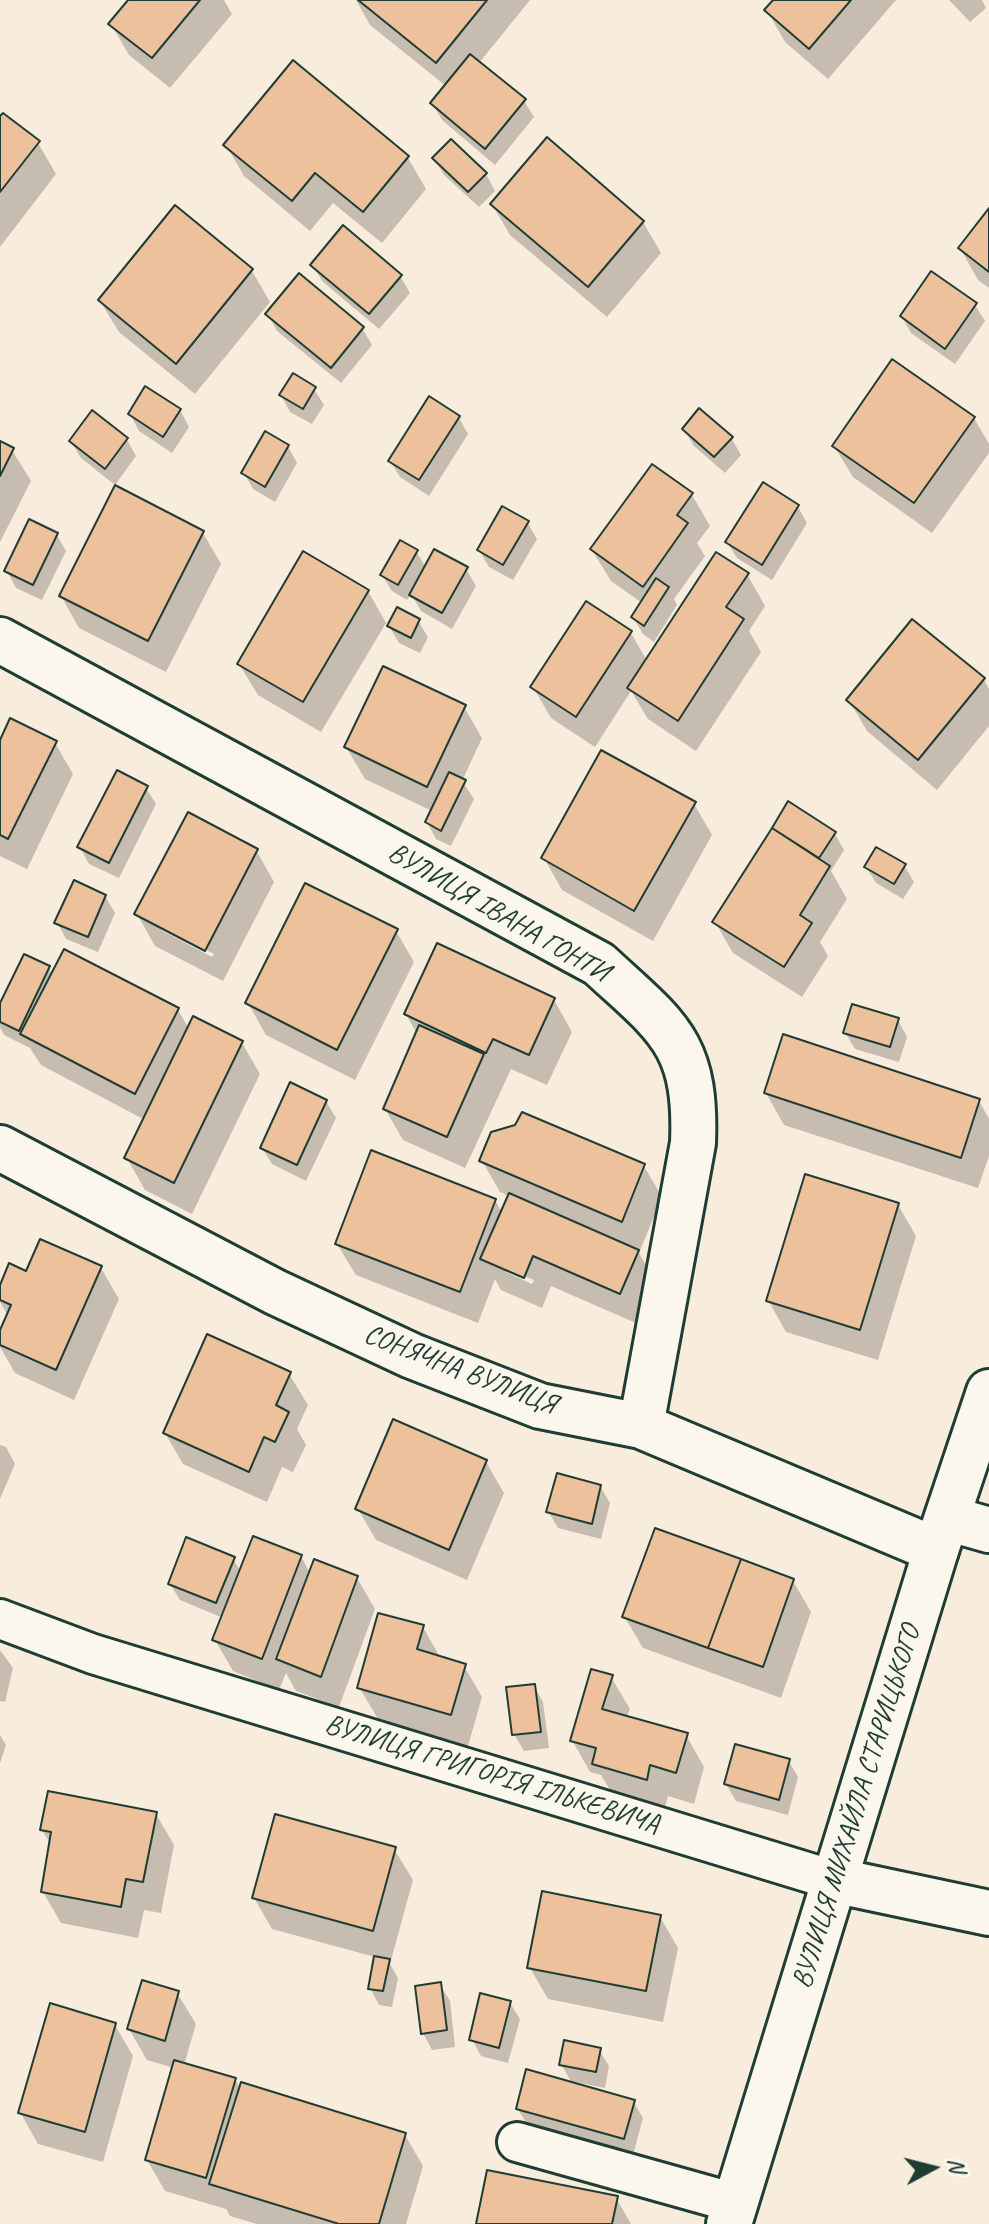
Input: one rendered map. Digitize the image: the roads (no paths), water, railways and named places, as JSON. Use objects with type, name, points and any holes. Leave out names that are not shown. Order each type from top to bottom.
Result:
[{"type":"street","name":"ВУЛИЦЯ ІВАНА ГОНТИ","points":[[0,640],[599,964],[665,1025],[689,1069],[694,1108],[693,1143],[641,1426]]},
{"type":"street","name":"СОНЯЧНА ВУЛИЦЯ","points":[[0,1148],[275,1292],[412,1356],[540,1406],[641,1426],[942,1534],[989,1530]]},
{"type":"street","name":"ВУЛИЦЯ МИХАЙЛА СТАРИЦЬКОГО","points":[[732,2213],[833,1880],[989,1392]]},
{"type":"street","name":"ВУЛИЦЯ ГРИГОРІЯ ІЛЬКЕВИЧА","points":[[833,1880],[989,1913]]},
{"type":"lane","name":"ВУЛИЦЯ ГРИГОРІЯ ІЛЬКЕВИЧА","points":[[0,1619],[93,1654],[833,1880]]},
{"type":"lane","points":[[517,2142],[732,2213]]}]
